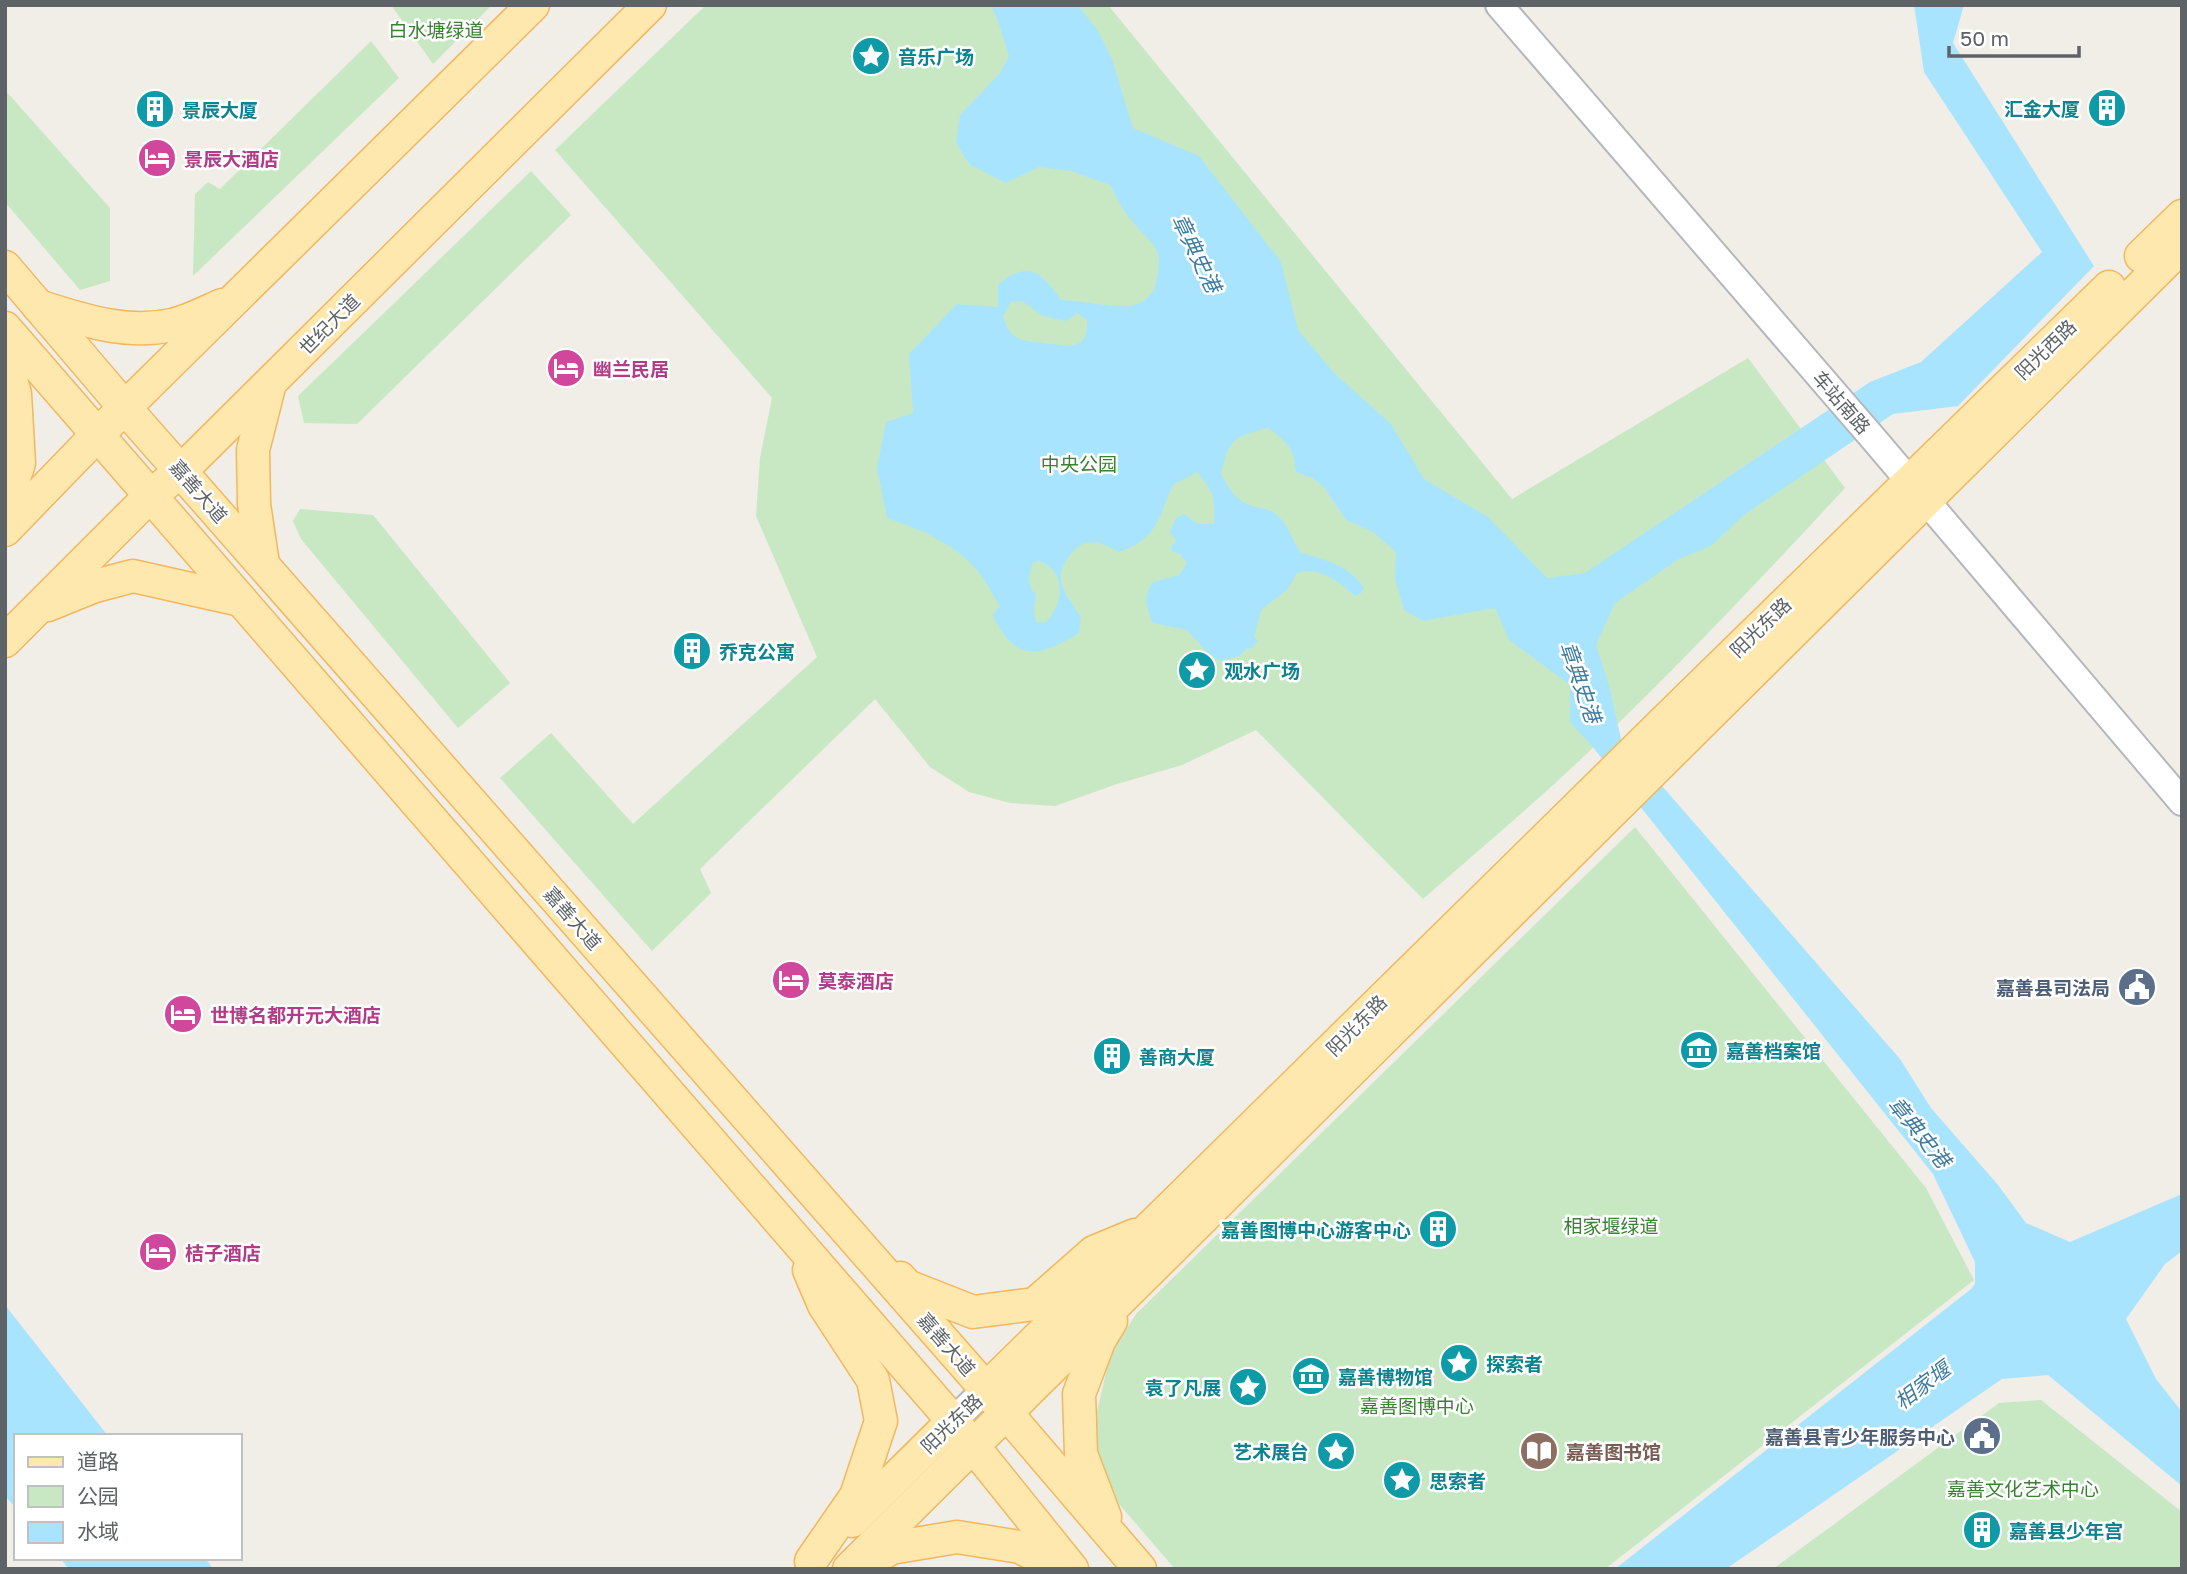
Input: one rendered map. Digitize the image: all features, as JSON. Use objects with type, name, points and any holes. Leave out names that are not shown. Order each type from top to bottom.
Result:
[{"type":"main road","points":[[5,530],[98,434],[533,5]]},
{"type":"main road","name":"世纪大道","points":[[5,641],[150,496],[181,471],[650,5]]},
{"type":"main road","name":"阳光西路","points":[[1916,491],[2182,216]]},
{"type":"main road","name":"阳光西路","points":[[1916,491],[2182,246]]},
{"type":"main road","name":"嘉善大道","points":[[5,267],[126,409],[986,1389],[1140,1569]]},
{"type":"main road","points":[[38,306],[88,322],[139,330],[174,325],[237,299]]},
{"type":"main road","name":"嘉善大道","points":[[5,328],[953,1421],[1072,1569]]},
{"type":"main road","points":[[5,358],[15,394],[19,463],[5,507]]},
{"type":"main road","points":[[263,564],[254,504],[253,450],[270,382]]},
{"type":"main road","name":"阳光东路","points":[[849,1569],[1126,1295],[1599,805],[1916,491]]},
{"type":"main road","points":[[34,611],[94,586],[133,576],[240,600]]},
{"type":"main road","name":"阳光东路","points":[[986,1389],[1149,1229],[1599,805]]},
{"type":"main road","points":[[861,1246],[878,1251],[907,1286],[973,1312],[1035,1304],[1094,1252],[1149,1229]]},
{"type":"main road","points":[[798,1242],[824,1305],[873,1380],[881,1421],[856,1496],[807,1565]]},
{"type":"main road","points":[[1113,1538],[1081,1454],[1079,1394],[1099,1341],[1126,1295]]},
{"type":"main road","name":"阳光东路","points":[[807,1565],[953,1421]]},
{"type":"main road","points":[[858,1569],[891,1548],[957,1536],[1020,1547],[1061,1569]]},
{"type":"street","name":"车站南路","points":[[1499,5],[1832,390],[2182,802]]},
{"type":"street","name":"阳光东路","points":[[953,1421],[986,1389]]},
{"type":"green space","name":"白水塘绿道","points":[[391,5],[492,5],[433,64]]},
{"type":"green space","name":"中央公园","points":[[706,5],[1108,5],[1512,499],[1748,358],[1845,488],[1613,729],[1423,899],[1256,730],[1182,765],[1055,806],[1010,803],[969,792],[930,767],[875,699],[700,869],[711,893],[652,951],[500,778],[551,733],[633,824],[817,657],[756,516],[760,458],[772,398],[555,150]]},
{"type":"green space","points":[[371,41],[399,78],[193,276],[195,194],[208,182],[220,189]]},
{"type":"green space","points":[[5,90],[110,208],[110,281],[80,290],[5,202]]},
{"type":"green space","points":[[531,171],[571,215],[357,424],[304,423],[298,396]]},
{"type":"green space","points":[[300,509],[373,515],[510,683],[458,728],[301,539],[293,521]]},
{"type":"green space","name":"相家堰绿道","points":[[1635,827],[1926,1188],[1974,1280],[1605,1569],[1175,1569],[1119,1504],[1100,1470],[1092,1432],[1111,1352],[1137,1313]]},
{"type":"green space","name":"嘉善文化艺术中心","points":[[2041,1400],[2182,1512],[2182,1569],[1773,1569],[1999,1403]]},
{"type":"water","points":[[990,5],[1078,5],[1098,31],[1112,59],[1133,128],[1199,156],[1281,262],[1298,330],[1335,374],[1391,424],[1424,479],[1488,517],[1547,578],[1585,573],[1870,382],[1921,362],[2042,252],[1924,72],[1914,5],[1964,5],[1953,43],[2094,266],[1958,406],[1893,414],[1744,515],[1711,546],[1679,559],[1615,603],[1596,645],[1621,739],[1900,1059],[1931,1108],[1998,1185],[2026,1223],[2070,1242],[2182,1194],[2182,1251],[2165,1264],[2126,1319],[2156,1379],[2182,1412],[2182,1486],[2048,1375],[2002,1379],[1726,1569],[1615,1569],[1971,1289],[1975,1284],[1975,1262],[1933,1174],[1592,746],[1570,722],[1570,685],[1509,640],[1495,608],[1423,621],[1404,610],[1395,579],[1396,552],[1373,532],[1346,520],[1323,486],[1296,472],[1288,446],[1268,428],[1247,434],[1235,441],[1227,453],[1221,474],[1235,495],[1244,502],[1277,515],[1285,523],[1301,553],[1344,569],[1364,588],[1355,596],[1321,573],[1297,573],[1287,590],[1261,610],[1254,637],[1258,640],[1251,649],[1248,648],[1239,656],[1220,661],[1208,653],[1187,630],[1152,623],[1146,602],[1153,582],[1179,575],[1187,563],[1181,555],[1172,551],[1171,546],[1176,541],[1170,532],[1176,518],[1184,514],[1199,524],[1214,524],[1213,496],[1197,472],[1173,485],[1160,517],[1142,541],[1119,552],[1092,542],[1079,546],[1074,551],[1064,565],[1061,578],[1066,594],[1081,617],[1079,633],[1040,651],[1020,649],[1001,631],[993,615],[1000,606],[983,578],[964,557],[940,540],[887,518],[877,468],[886,422],[913,413],[909,354],[957,304],[998,307],[998,285],[1018,272],[1026,271],[1041,276],[1061,300],[1131,306],[1146,299],[1155,287],[1159,262],[1155,247],[1126,213],[1110,185],[1071,171],[1039,167],[1006,183],[970,165],[956,143],[960,115],[1000,73],[1009,56]],"holes":[[[1022,301],[1043,316],[1066,321],[1077,313],[1087,320],[1084,338],[1075,345],[1031,342],[1018,338],[1010,332],[1003,317],[1011,302]],[[1039,561],[1054,572],[1060,589],[1056,606],[1046,622],[1036,622],[1036,594],[1030,583],[1033,562]]]},
{"type":"water","points":[[5,1305],[106,1434],[14,1434],[14,1506],[5,1496]]},
{"type":"water","points":[[62,1560],[206,1560],[213,1569],[69,1569]]},
{"type":"place","name":"音乐广场","points":[[871,56]]},
{"type":"place","name":"汇金大厦","points":[[2107,108]]},
{"type":"place","name":"景辰大厦","points":[[155,109]]},
{"type":"place","name":"景辰大酒店","points":[[157,158]]},
{"type":"place","name":"幽兰民居","points":[[566,368]]},
{"type":"place","name":"乔克公寓","points":[[692,651]]},
{"type":"place","name":"观水广场","points":[[1197,670]]},
{"type":"place","name":"莫泰酒店","points":[[791,980]]},
{"type":"place","name":"嘉善县司法局","points":[[2137,987]]},
{"type":"place","name":"世博名都开元大酒店","points":[[183,1014]]},
{"type":"place","name":"嘉善档案馆","points":[[1699,1050]]},
{"type":"place","name":"善商大厦","points":[[1112,1056]]},
{"type":"place","name":"嘉善图博中心游客中心","points":[[1438,1229]]},
{"type":"place","name":"桔子酒店","points":[[158,1252]]},
{"type":"place","name":"探索者","points":[[1459,1363]]},
{"type":"place","name":"嘉善博物馆","points":[[1311,1376]]},
{"type":"place","name":"袁了凡展","points":[[1248,1387]]},
{"type":"place","name":"嘉善县青少年服务中心","points":[[1982,1436]]},
{"type":"place","name":"艺术展台","points":[[1336,1451]]},
{"type":"place","name":"嘉善图书馆","points":[[1539,1451]]},
{"type":"place","name":"思索者","points":[[1402,1480]]},
{"type":"place","name":"嘉善县少年宫","points":[[1982,1530]]},
{"type":"water label","name":"章典史港","points":[[1197,253]]},
{"type":"water label","name":"章典史港","points":[[1581,682]]},
{"type":"water label","name":"章典史港","points":[[1920,1132]]},
{"type":"water label","name":"相家堰","points":[[1922,1385]]},
{"type":"park label","name":"嘉善图博中心","points":[[1417,1405]]}]
